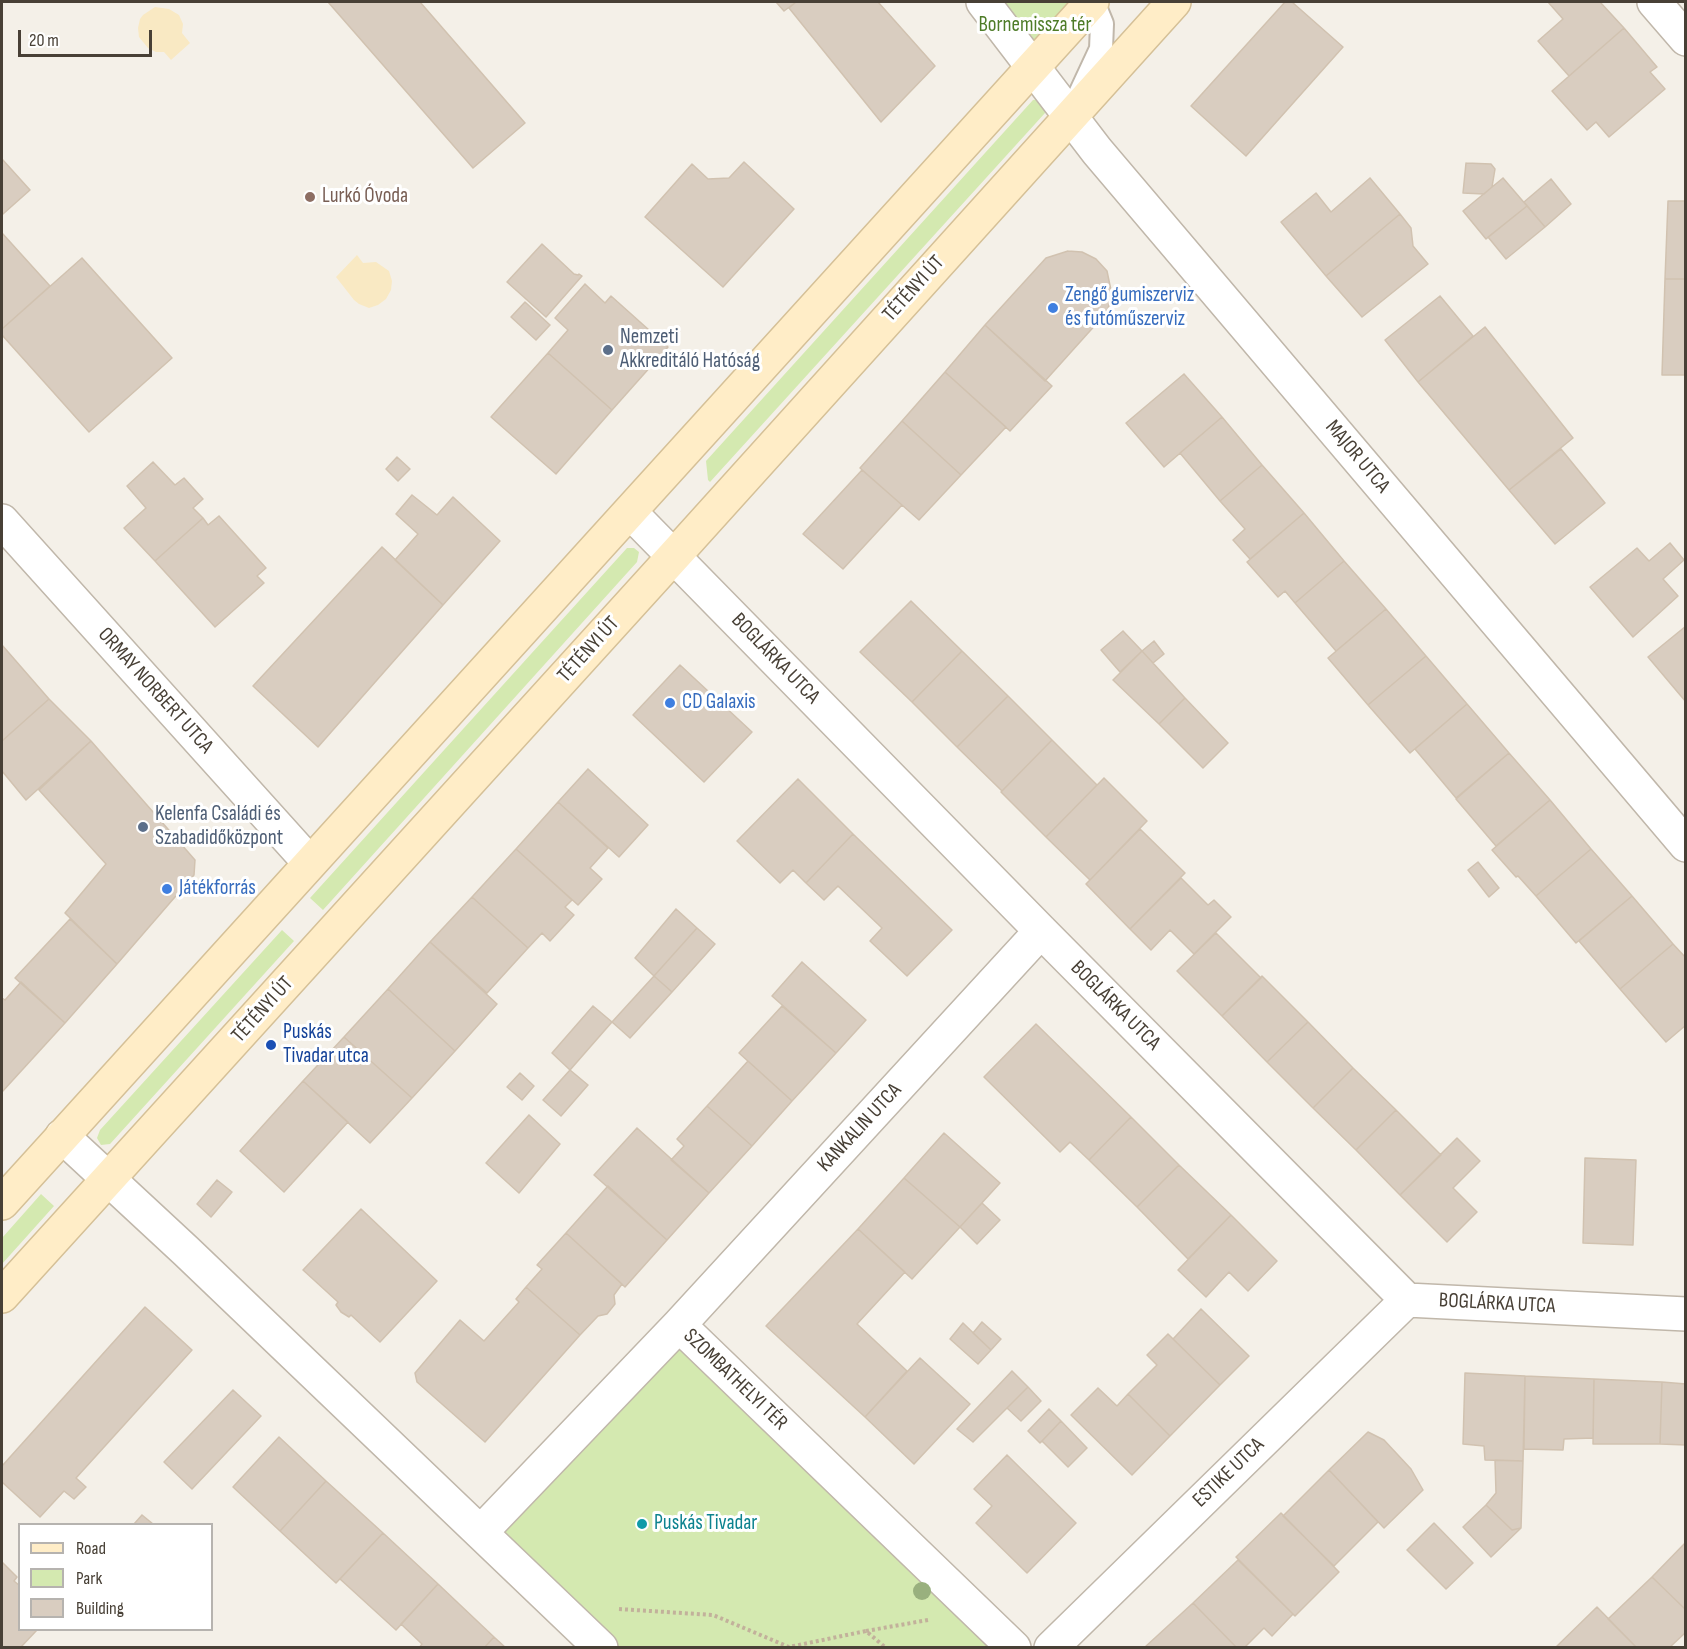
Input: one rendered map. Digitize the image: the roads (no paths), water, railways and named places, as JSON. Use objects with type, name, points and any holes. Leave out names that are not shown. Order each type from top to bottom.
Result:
[{"type":"street","points":[[983,2],[1034,65]]},
{"type":"street","points":[[2,1203],[309,862],[1093,2]]},
{"type":"street","name":"TÉTÉNYI ÚT","points":[[2,1296],[1174,2]]},
{"type":"street","points":[[1654,2],[1686,39]]},
{"type":"street","name":"MAJOR UTCA","points":[[1034,65],[1097,151],[1686,845]]},
{"type":"street","name":"BOGLÁRKA UTCA","points":[[630,512],[1407,1300],[1686,1314]]},
{"type":"street","name":"ORMAY NORBERT UTCA","points":[[2,521],[309,862]]},
{"type":"street","name":"KANKALIN UTCA","points":[[679,1325],[1041,931]]},
{"type":"street","points":[[62,1136],[110,1179],[601,1647]]},
{"type":"street","name":"ESTIKE UTCA","points":[[1051,1647],[1407,1300]]},
{"type":"street","name":"SZOMBATHELYI TÉR","points":[[481,1532],[679,1325],[1014,1647]]},
{"type":"lane","points":[[1071,114],[1101,50],[1102,24],[1093,2]]},
{"type":"place","name":"Lurkó Óvoda","points":[[310,197]]},
{"type":"place","name":"Zengő gumiszerviz és futóműszerviz","points":[[1053,308]]},
{"type":"place","name":"Nemzeti Akkreditáló Hatóság","points":[[608,350]]},
{"type":"place","name":"CD Galaxis","points":[[670,703]]},
{"type":"place","name":"Kelenfa Családi és Szabadidőközpont","points":[[143,827]]},
{"type":"place","name":"Játékforrás","points":[[167,889]]},
{"type":"place","name":"Puskás Tivadar utca","points":[[271,1045]]},
{"type":"place","name":"Puskás Tivadar","points":[[642,1524]]},
{"type":"park label","name":"Bornemissza tér","points":[[1035,26]]}]
